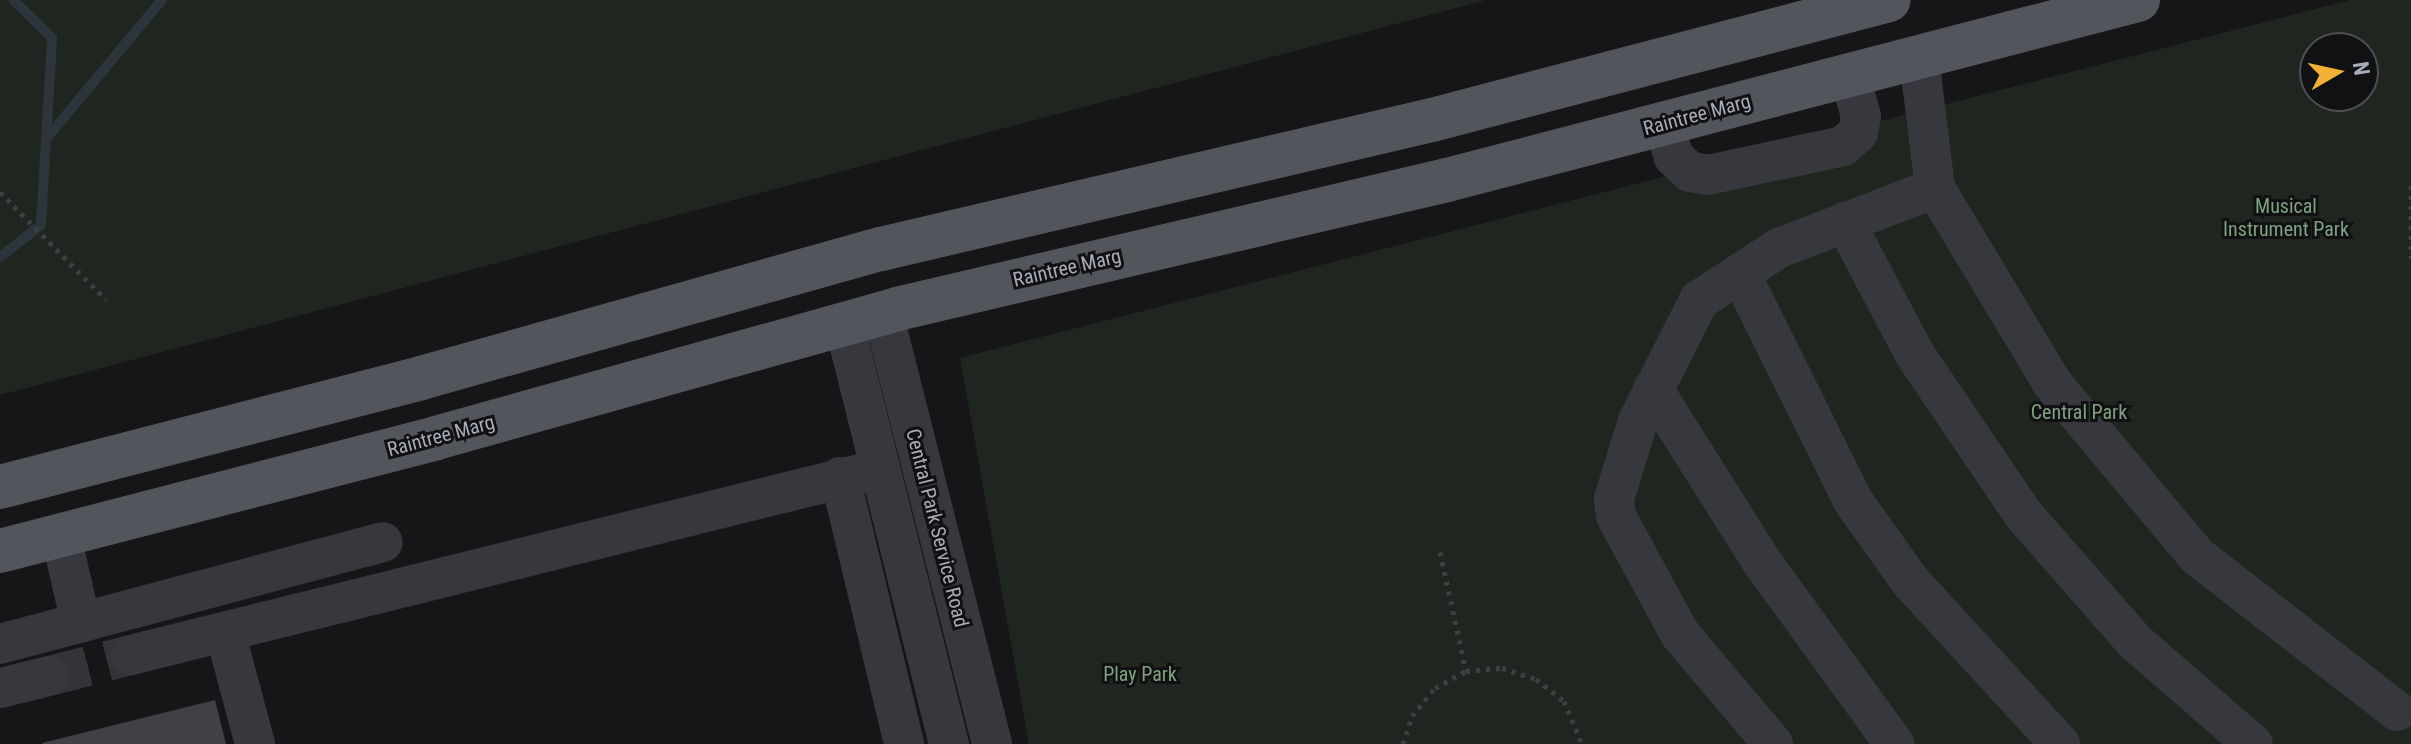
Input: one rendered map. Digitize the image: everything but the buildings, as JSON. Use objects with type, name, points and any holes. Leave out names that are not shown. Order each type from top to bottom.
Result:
[{"type":"main road","points":[[0,487],[421,378],[881,249],[1432,120],[1888,0]]},
{"type":"main road","name":"Raintree Marg","points":[[0,551],[864,318],[1664,123],[1919,57],[2051,11],[2138,0]]},
{"type":"street","points":[[1919,57],[1935,188],[2052,383],[2197,556],[2397,711]]},
{"type":"street","points":[[1664,123],[1674,157],[1690,172],[1708,175],[1843,146],[1858,133],[1861,116],[1849,75]]},
{"type":"street","points":[[1773,744],[1680,634],[1616,516],[1614,499],[1653,389],[1699,300],[1779,248],[1935,188]]},
{"type":"street","points":[[1845,222],[1914,353],[2023,514],[2134,641],[2253,744]]},
{"type":"street","points":[[1740,273],[1853,501],[1910,581],[2060,744]]},
{"type":"street","name":"Central Park Service Road","points":[[864,318],[880,469],[949,744]]},
{"type":"street","name":"Central Park Service Road","points":[[864,318],[992,744]]},
{"type":"street","points":[[1653,389],[1762,562],[1894,744]]},
{"type":"street","points":[[131,655],[880,469]]},
{"type":"street","points":[[840,477],[904,744]]},
{"type":"street","points":[[61,536],[81,623]]},
{"type":"street","points":[[0,644],[383,542]]},
{"type":"street","points":[[225,632],[255,744]]},
{"type":"street","points":[[0,688],[49,676]]},
{"type":"path","points":[[2411,186],[2411,258]]},
{"type":"path","points":[[0,192],[106,300]]},
{"type":"path","points":[[1440,552],[1466,671]]},
{"type":"path","points":[[1403,744],[1412,716],[1435,688],[1466,671],[1502,668],[1536,679],[1564,701],[1582,744]]},
{"type":"green space","points":[[0,0],[1486,0],[0,395]]},
{"type":"green space","name":"Central Park","points":[[2350,0],[2411,0],[2411,744],[1029,744],[960,358]]},
{"type":"waterway","points":[[0,257],[41,225],[52,38],[13,0]]},
{"type":"waterway","points":[[46,139],[162,0]]},
{"type":"tunnel","points":[[49,676],[131,655]]},
{"type":"park label","name":"Musical Instrument Park","points":[[2286,218]]},
{"type":"park label","name":"Play Park","points":[[1140,674]]}]
